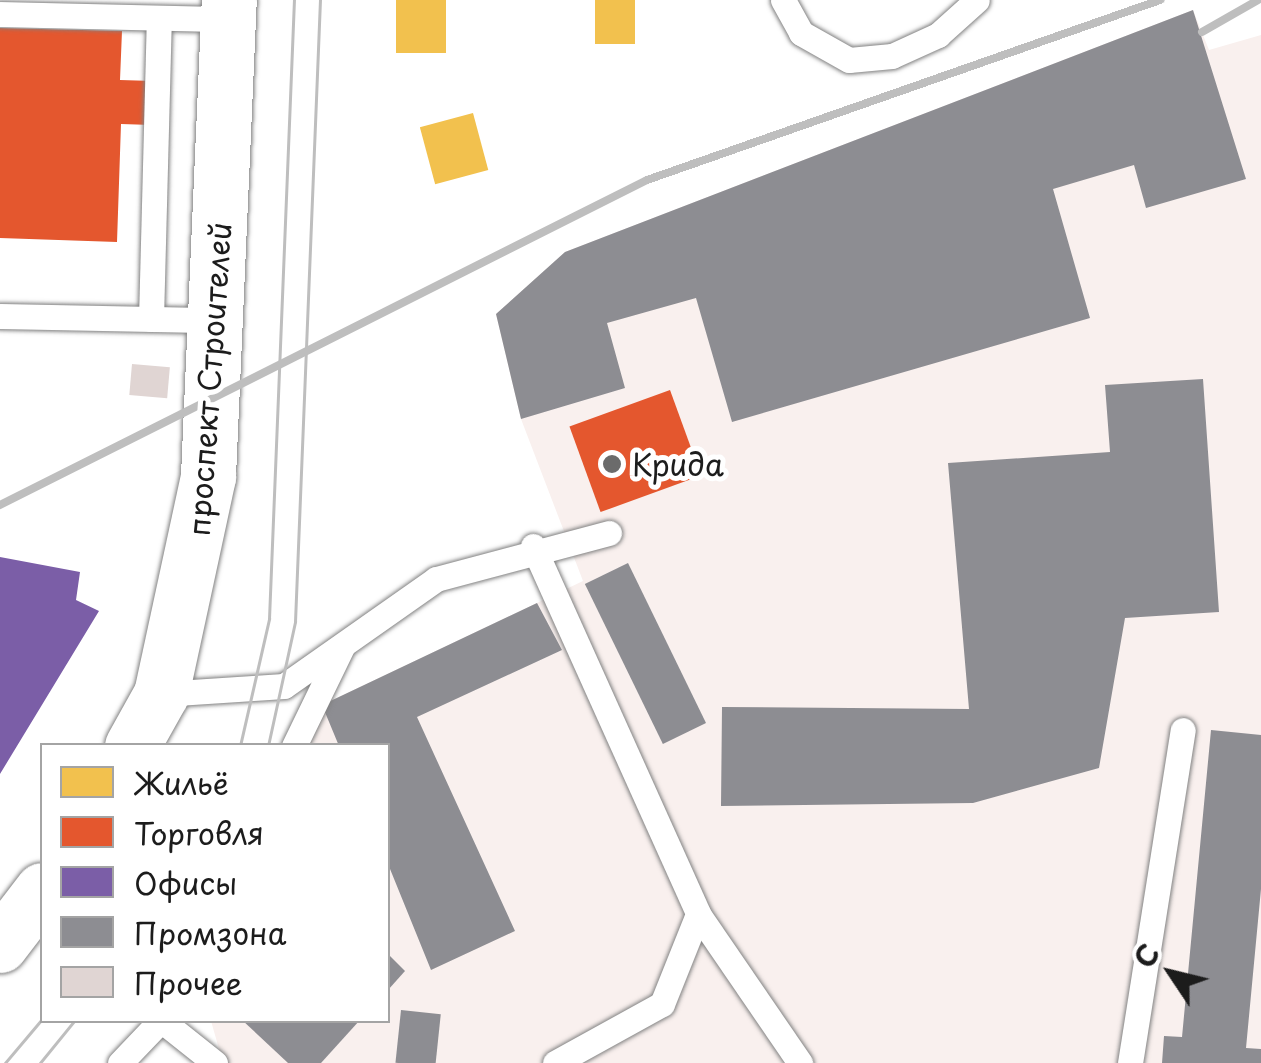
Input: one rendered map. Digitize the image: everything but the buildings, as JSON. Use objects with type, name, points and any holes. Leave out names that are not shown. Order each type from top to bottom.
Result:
[{"type":"main road","name":"проспект Строителей","points":[[134,743],[162,694],[200,539],[217,320],[229,10]]},
{"type":"main road","points":[[0,945],[40,893]]},
{"type":"lane","points":[[783,0],[801,33],[850,60],[908,49],[977,0]]},
{"type":"lane","points":[[6,9],[159,18],[229,10]]},
{"type":"lane","points":[[151,319],[159,18]]},
{"type":"lane","points":[[0,316],[217,320]]},
{"type":"lane","points":[[162,694],[284,686],[436,579],[533,546],[609,534]]},
{"type":"lane","points":[[533,546],[698,914],[800,1063]]},
{"type":"lane","points":[[295,743],[343,645]]},
{"type":"lane","points":[[1130,1063],[1183,730]]},
{"type":"lane","points":[[554,1063],[662,1004],[698,914]]},
{"type":"lane","points":[[120,1063],[158,1023]]},
{"type":"lane","points":[[165,1023],[214,1063]]},
{"type":"shaded area","points":[[1193,10],[1209,50],[1261,35],[1261,1063],[223,1063],[212,1023],[390,1023],[390,743],[306,743],[322,705],[583,581],[521,419],[496,314],[565,252]]},
{"type":"tram line","points":[[241,743],[269,619],[294,0]]},
{"type":"tram line","points":[[269,743],[295,622],[320,0]]},
{"type":"tram line","points":[[5,1063],[40,1021]]},
{"type":"tram line","points":[[40,1063],[73,1023]]},
{"type":"railway","points":[[0,505],[647,180],[1160,0]]},
{"type":"railway","points":[[1202,32],[1258,0]]},
{"type":"place","name":"Крида","points":[[612,464]]}]
